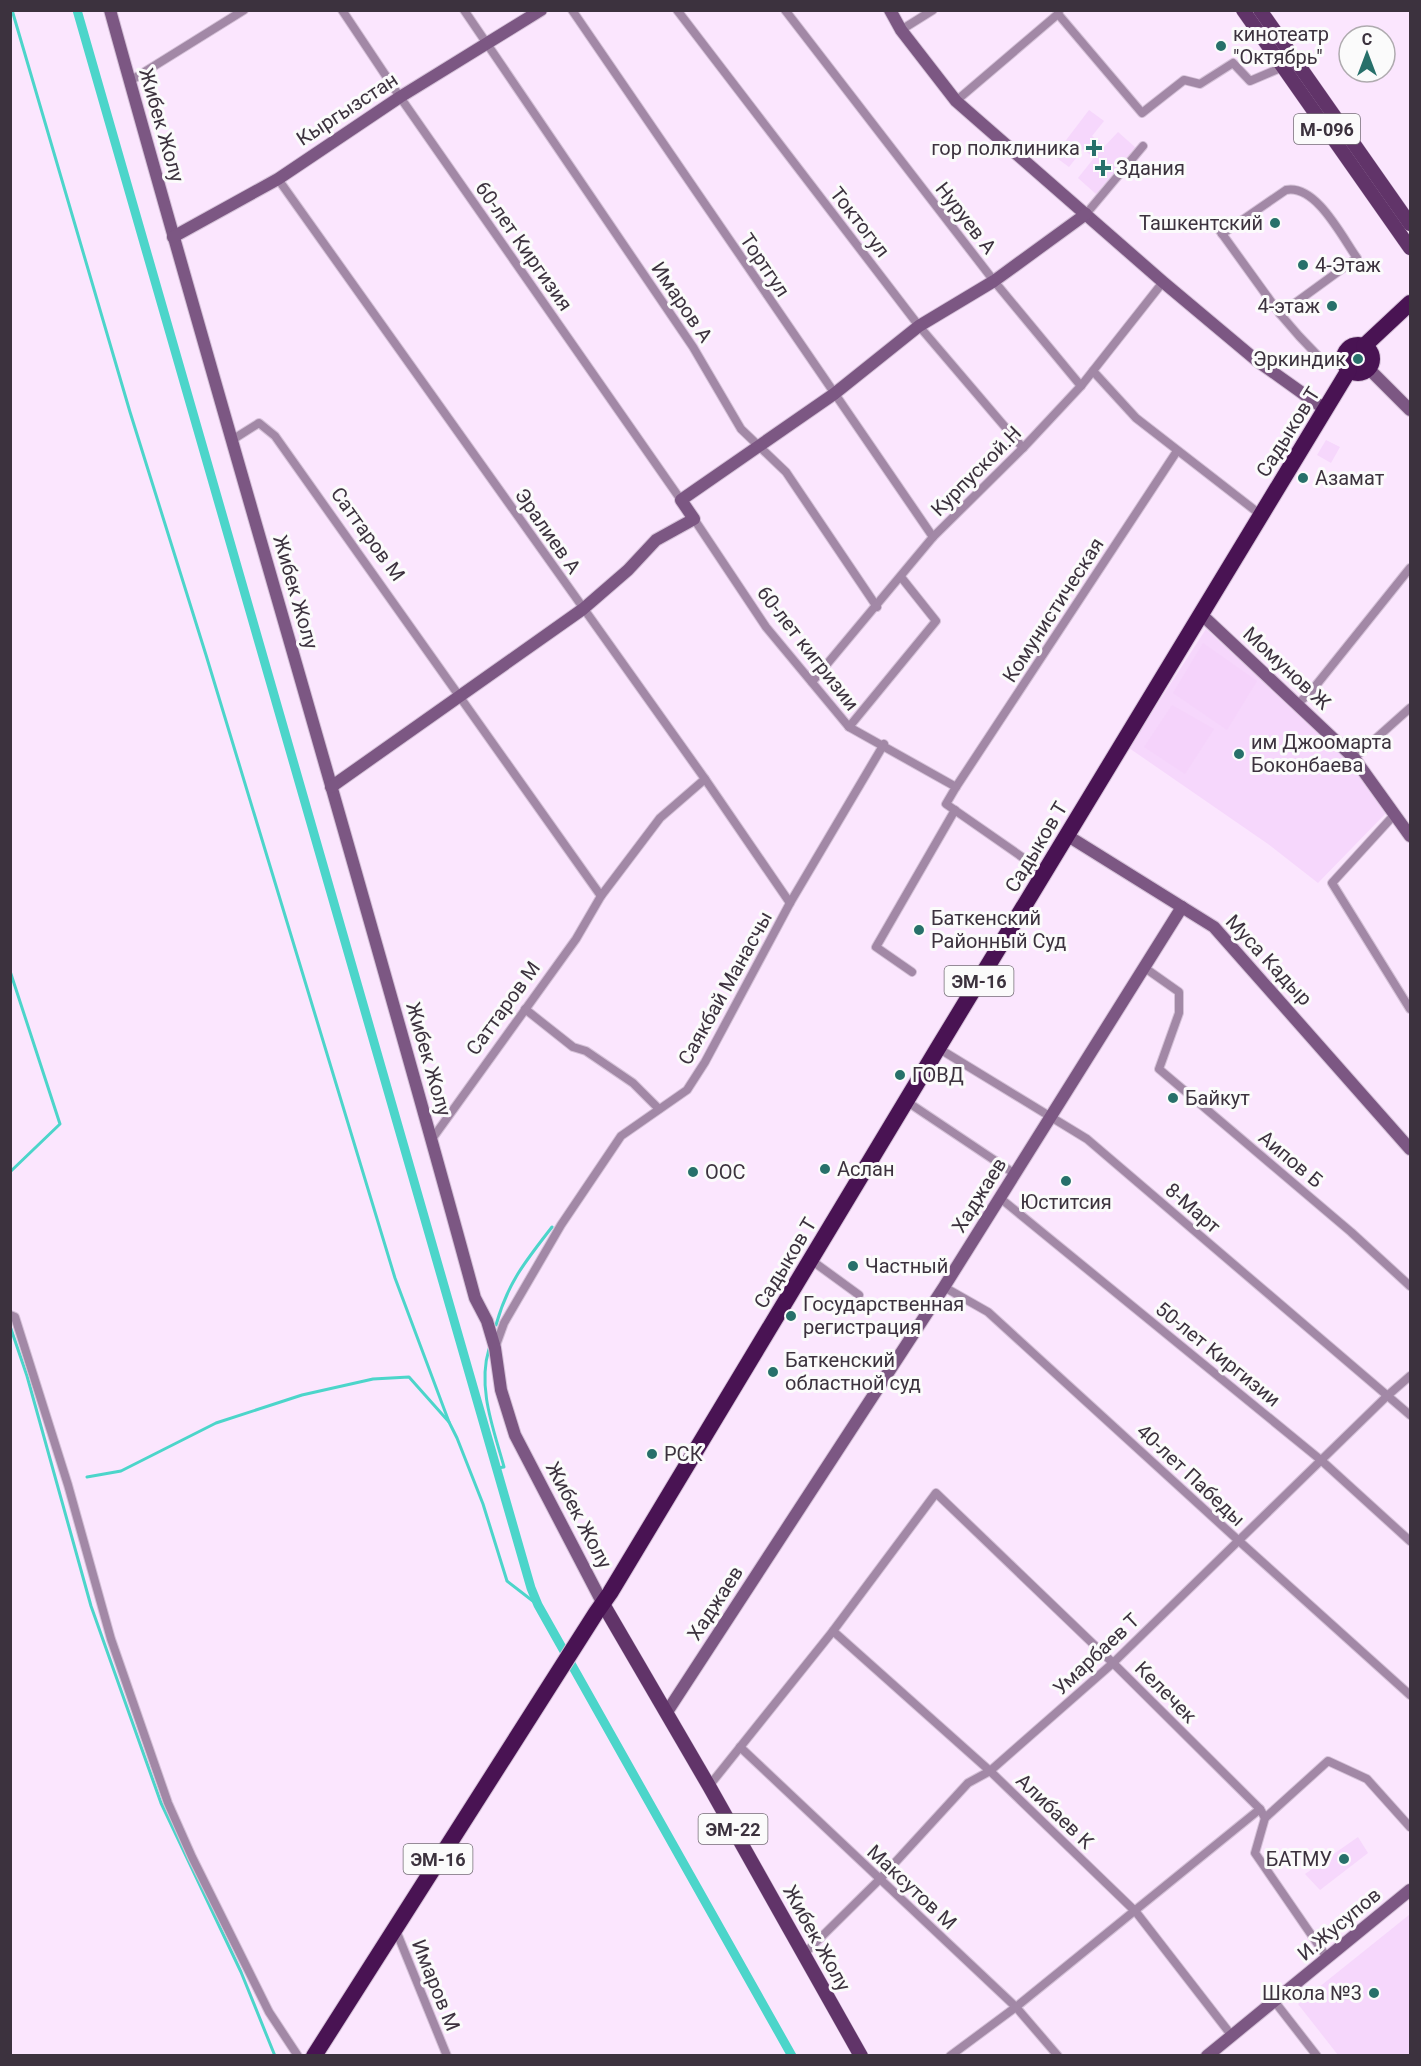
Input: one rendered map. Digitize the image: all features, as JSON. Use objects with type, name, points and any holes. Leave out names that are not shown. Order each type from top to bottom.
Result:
[{"type":"highway","name":"ЭМ-16","points":[[1347,367],[1345,354],[1350,347],[1364,346],[1410,303]]},
{"type":"highway","points":[[1347,367],[1360,373],[1368,368],[1371,357],[1364,346]]},
{"type":"highway","name":"Садыков Т","points":[[607,1598],[1326,410],[1347,367]]},
{"type":"highway","name":"ЭМ-16","points":[[314,2055],[607,1598]]},
{"type":"main road","name":"М-096","points":[[1243,10],[1273,41],[1410,224]]},
{"type":"main road","name":"М-096","points":[[1260,10],[1283,67],[1410,248]]},
{"type":"main road","name":"Жибек Жолу","points":[[607,1598],[667,1712],[861,2055]]},
{"type":"street","name":"Жибек Жолу","points":[[110,10],[476,1298],[487,1321],[495,1348],[501,1390],[515,1435],[607,1598]]},
{"type":"street","points":[[129,81],[244,10]]},
{"type":"street","name":"60-лет Киргизия","points":[[342,10],[400,98],[681,500]]},
{"type":"street","name":"Имаров А","points":[[464,10],[693,347],[741,429],[786,472],[877,607]]},
{"type":"street","name":"Кыргызстан","points":[[173,237],[278,179],[400,98],[541,10]]},
{"type":"street","name":"Тортгул","points":[[572,10],[933,537]]},
{"type":"street","name":"Токтогул","points":[[676,10],[919,326],[1023,447]]},
{"type":"street","name":"Нуруев А","points":[[785,10],[994,281],[1081,386]]},
{"type":"street","points":[[890,10],[901,30],[956,101],[1256,360],[1326,410]]},
{"type":"street","points":[[901,30],[933,10]]},
{"type":"street","points":[[956,101],[1059,12],[1142,113],[1184,80],[1200,84],[1233,63],[1250,81],[1283,67]]},
{"type":"street","points":[[331,787],[583,609],[628,570],[656,540],[694,519],[681,500],[834,394],[919,326],[994,281],[1086,214],[1143,146]]},
{"type":"street","name":"Эралиев А","points":[[278,179],[705,779],[790,903]]},
{"type":"street","points":[[1222,234],[1286,190],[1298,190],[1317,201],[1357,258],[1280,314]]},
{"type":"street","points":[[1215,224],[1280,314],[1322,360],[1347,367]]},
{"type":"street","name":"Курпуской.Н","points":[[812,682],[877,607],[933,537],[1081,386],[1163,282]]},
{"type":"street","points":[[1368,368],[1410,410]]},
{"type":"street","points":[[1094,371],[1136,418],[1261,515]]},
{"type":"street","name":"Саттаров М","points":[[232,440],[259,423],[275,436],[601,896]]},
{"type":"street","name":"Комунистическая","points":[[956,787],[1178,451]]},
{"type":"street","name":"60-лет кигризии","points":[[694,519],[766,627],[849,727],[884,744],[956,787]]},
{"type":"street","points":[[1297,704],[1309,694],[1410,568]]},
{"type":"street","points":[[849,727],[936,621],[901,577]]},
{"type":"street","name":"Момунов Ж","points":[[1201,614],[1354,758],[1410,836]]},
{"type":"street","points":[[1354,758],[1410,708]]},
{"type":"street","name":"Саякбай Манасчы","points":[[495,1348],[504,1323],[561,1224],[621,1136],[687,1090],[705,1062],[790,903],[884,744]]},
{"type":"street","name":"Саттаров М","points":[[432,1139],[576,939],[601,896],[660,818],[705,779]]},
{"type":"street","points":[[956,787],[946,804],[1045,873]]},
{"type":"street","points":[[912,972],[876,947],[955,810]]},
{"type":"street","points":[[1395,814],[1332,883],[1410,1009]]},
{"type":"street","name":"Муса Кадыр","points":[[1068,836],[1214,927],[1410,1149]]},
{"type":"street","name":"Хаджаев","points":[[667,1712],[944,1287],[1182,907]]},
{"type":"street","name":"Аипов Б","points":[[1144,968],[1179,992],[1179,1013],[1160,1069],[1351,1232],[1410,1286]]},
{"type":"street","points":[[525,1009],[573,1047],[586,1051],[633,1083],[659,1109]]},
{"type":"street","name":"8-Март","points":[[938,1048],[1087,1138],[1410,1415]]},
{"type":"street","points":[[906,1101],[1015,1174]]},
{"type":"street","name":"50-лет Киргизии","points":[[1000,1198],[1322,1461],[1410,1541]]},
{"type":"street","points":[[811,1260],[859,1295]]},
{"type":"street","name":"40-лет Пабеды","points":[[944,1287],[988,1312],[1410,1695]]},
{"type":"street","points":[[10,1315],[15,1317],[68,1485],[111,1639],[168,1803],[192,1857],[269,2012],[298,2055]]},
{"type":"street","name":"Умарбаев Т","points":[[804,1954],[880,1880],[968,1783],[990,1771],[1113,1663],[1410,1376]]},
{"type":"street","name":"Келечек","points":[[833,1631],[936,1493],[1113,1663],[1260,1809],[1266,1818]]},
{"type":"street","points":[[709,1786],[833,1631]]},
{"type":"street","name":"Алибаев К","points":[[833,1631],[990,1771],[1136,1912],[1232,2036]]},
{"type":"street","name":"Максутов М","points":[[740,1747],[1016,2007],[1058,2055]]},
{"type":"street","points":[[1328,1959],[1255,1853],[1266,1818],[1328,1761],[1367,1779],[1410,1827]]},
{"type":"street","points":[[950,2055],[1016,2007],[1136,1912],[1260,1809]]},
{"type":"street","name":"И.Жусупов","points":[[1208,2055],[1410,1890]]},
{"type":"street","name":"Имаров М","points":[[395,1927],[447,2055]]},
{"type":"street","points":[[1275,2001],[1317,2055]]},
{"type":"shaded area","points":[[1089,110],[1104,121],[1092,136],[1104,147],[1118,132],[1136,148],[1096,194],[1078,178],[1094,158],[1083,149],[1069,167],[1054,156]]},
{"type":"shaded area","points":[[1326,440],[1340,447],[1331,463],[1317,455]]},
{"type":"shaded area","name":"им Джоомарта Боконбаева","points":[[1206,629],[1347,759],[1387,812],[1318,883],[1268,844],[1129,748]]},
{"type":"shaded area","points":[[1203,643],[1257,681],[1227,730],[1173,693]]},
{"type":"shaded area","points":[[1172,705],[1214,729],[1185,774],[1144,747]]},
{"type":"shaded area","name":"БАТМУ","points":[[1358,1837],[1368,1853],[1320,1890],[1305,1874]]},
{"type":"shaded area","points":[[1409,1915],[1410,2055],[1338,2055],[1298,2004]]},
{"type":"waterway","points":[[12,10],[130,412],[395,1278],[449,1422]]},
{"type":"waterway","points":[[77,10],[531,1588],[538,1605],[792,2056]]},
{"type":"waterway","points":[[10,971],[60,1124],[10,1172]]},
{"type":"waterway","points":[[496,1325],[512,1284],[552,1227]]},
{"type":"waterway","points":[[10,1326],[27,1376],[91,1606],[161,1803],[241,1972],[275,2056]]},
{"type":"waterway","points":[[489,1349],[486,1364],[486,1394],[504,1467],[497,1468]]},
{"type":"waterway","points":[[87,1477],[121,1471],[216,1423],[302,1395],[373,1379],[409,1377],[449,1422],[457,1438],[483,1504],[507,1581],[538,1605]]},
{"type":"place","name":"кинотеатр \"Октябрь\"","points":[[1221,46]]},
{"type":"place","name":"гор полклиника","points":[[1094,148]]},
{"type":"place","name":"Здания","points":[[1103,168]]},
{"type":"place","name":"Ташкентский","points":[[1275,223]]},
{"type":"place","name":"4-Этаж","points":[[1303,265]]},
{"type":"place","name":"4-этаж","points":[[1332,306]]},
{"type":"place","name":"Эркиндик","points":[[1358,359]]},
{"type":"place","name":"Азамат","points":[[1303,478]]},
{"type":"place","name":"им Джоомарта Боконбаева","points":[[1239,754]]},
{"type":"place","name":"Баткенский Районный Суд","points":[[919,930]]},
{"type":"place","name":"ГОВД","points":[[900,1075]]},
{"type":"place","name":"Байкут","points":[[1173,1098]]},
{"type":"place","name":"Аслан","points":[[825,1169]]},
{"type":"place","name":"ООС","points":[[693,1172]]},
{"type":"place","name":"Юститсия","points":[[1066,1181]]},
{"type":"place","name":"Частный","points":[[853,1266]]},
{"type":"place","name":"Государственная регистрация","points":[[791,1316]]},
{"type":"place","name":"Баткенский областной суд","points":[[773,1372]]},
{"type":"place","name":"РСК","points":[[652,1454]]},
{"type":"place","name":"БАТМУ","points":[[1344,1859]]},
{"type":"place","name":"Школа №3","points":[[1374,1993]]}]
